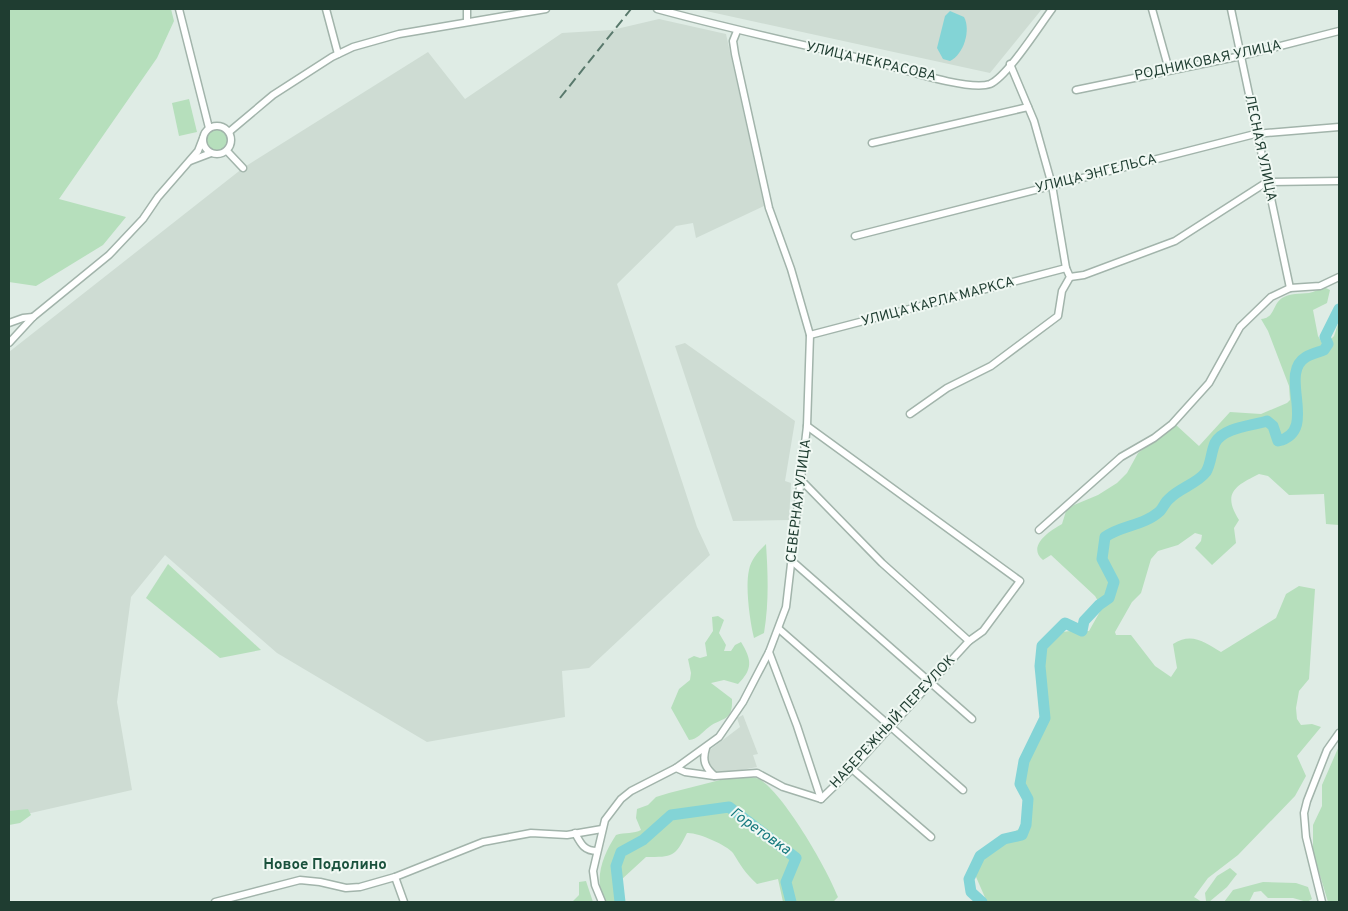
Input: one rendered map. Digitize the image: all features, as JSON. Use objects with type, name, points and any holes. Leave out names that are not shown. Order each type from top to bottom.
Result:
[{"type":"street","points":[[179,9],[209,128]]},
{"type":"street","points":[[326,9],[338,54]]},
{"type":"street","points":[[467,9],[467,21]]},
{"type":"street","points":[[229,132],[273,96],[338,54],[375,39],[467,21],[546,9]]},
{"type":"street","name":"УЛИЦА НЕКРАСОВА","points":[[657,9],[737,31],[979,86],[998,79],[1052,9]]},
{"type":"street","points":[[1152,9],[1169,70]]},
{"type":"street","name":"ЛЕСНАЯ УЛИЦА","points":[[1231,9],[1255,134],[1290,288]]},
{"type":"street","name":"СЕВЕРНАЯ УЛИЦА","points":[[602,902],[593,877],[605,820],[621,799],[631,791],[676,768],[706,748],[730,724],[769,652],[786,607],[807,426],[810,335],[791,269],[769,208],[735,54],[733,41],[737,31]]},
{"type":"street","name":"РОДНИКОВАЯ УЛИЦА","points":[[1076,90],[1241,56],[1339,31]]},
{"type":"street","points":[[1010,64],[1028,107],[1052,185],[1066,268],[1070,277]]},
{"type":"street","points":[[872,143],[1028,107]]},
{"type":"street","points":[[9,343],[33,317],[109,255],[143,219],[158,197],[198,151],[209,128],[216,125],[224,126],[229,132],[232,142],[227,151],[222,154],[211,153],[189,162]]},
{"type":"street","name":"УЛИЦА ЭНГЕЛЬСА","points":[[855,236],[1255,134],[1339,127]]},
{"type":"street","points":[[203,138],[206,149],[211,153]]},
{"type":"street","points":[[227,151],[243,168]]},
{"type":"street","points":[[1070,277],[1084,275],[1175,241],[1267,182],[1339,181]]},
{"type":"street","name":"УЛИЦА КАРЛА МАРКСА","points":[[810,335],[1066,268]]},
{"type":"street","points":[[910,414],[947,388],[990,366],[1058,316],[1062,291],[1070,277]]},
{"type":"street","points":[[1039,530],[1121,457],[1154,438],[1172,424],[1209,383],[1240,327],[1271,297],[1290,288],[1320,286],[1339,277]]},
{"type":"street","points":[[9,323],[22,318],[33,317]]},
{"type":"street","name":"НАБЕРЕЖНЫЙ ПЕРЕУЛОК","points":[[676,768],[685,772],[715,776],[757,773],[782,787],[820,799],[852,769],[969,641],[983,631],[1020,581],[807,426]]},
{"type":"street","points":[[801,480],[882,563],[969,641]]},
{"type":"street","points":[[792,561],[972,720]]},
{"type":"street","points":[[779,629],[963,790]]},
{"type":"street","points":[[769,652],[798,726],[820,799]]},
{"type":"street","points":[[1322,902],[1306,837],[1304,813],[1327,750],[1339,733]]},
{"type":"street","points":[[706,748],[704,761],[707,769],[715,776]]},
{"type":"street","points":[[852,769],[931,837]]},
{"type":"street","points":[[215,902],[300,880],[346,888],[360,888],[395,877],[491,840],[531,833],[575,833],[602,829]]},
{"type":"street","points":[[575,833],[583,847],[587,850],[597,851]]},
{"type":"street","points":[[395,877],[404,902]]},
{"type":"shaded area","points":[[697,9],[1042,9],[990,73]]},
{"type":"shaded area","points":[[659,19],[726,34],[764,206],[696,238],[693,223],[676,226],[617,284],[697,527],[710,555],[589,668],[562,671],[565,717],[427,742],[277,653],[165,555],[131,597],[117,702],[132,790],[9,818],[9,352],[243,168],[428,52],[465,99],[562,33],[612,30]]},
{"type":"shaded area","points":[[685,343],[795,421],[785,481],[791,483],[789,520],[733,521],[675,346]]},
{"type":"shaded area","points":[[743,715],[758,754],[753,755],[757,767],[716,775],[708,768],[707,752],[740,727],[737,718]]},
{"type":"green space","points":[[9,9],[171,9],[174,21],[157,58],[59,199],[126,217],[103,245],[36,286],[9,282]]},
{"type":"green space","points":[[189,99],[197,132],[179,136],[172,103]]},
{"type":"green space","points":[[217,129],[225,132],[228,140],[225,148],[217,151],[209,148],[206,140],[209,132]]},
{"type":"green space","points":[[1324,287],[1330,290],[1327,303],[1313,310],[1318,336],[1324,346],[1334,336],[1339,321],[1339,525],[1326,524],[1324,494],[1289,495],[1268,476],[1259,474],[1243,482],[1234,491],[1232,497],[1234,511],[1239,520],[1234,528],[1236,543],[1212,565],[1195,548],[1201,541],[1202,535],[1195,533],[1178,545],[1158,551],[1151,559],[1141,593],[1132,602],[1115,632],[1116,635],[1131,635],[1155,666],[1171,677],[1177,668],[1173,644],[1186,639],[1198,640],[1221,652],[1276,618],[1286,594],[1299,586],[1315,589],[1309,679],[1299,691],[1296,708],[1297,719],[1301,725],[1312,724],[1321,727],[1297,756],[1306,776],[1295,796],[1238,855],[1208,878],[1194,897],[1202,902],[987,902],[973,870],[981,857],[1020,828],[1024,811],[1024,772],[1032,733],[1045,725],[1044,667],[1049,640],[1062,632],[1089,631],[1102,608],[1095,596],[1051,555],[1043,560],[1038,555],[1037,549],[1039,544],[1047,534],[1062,524],[1066,511],[1117,483],[1127,473],[1138,453],[1176,425],[1199,446],[1230,412],[1261,414],[1287,403],[1290,400],[1289,386],[1268,331],[1261,319],[1269,316],[1279,301],[1285,296],[1309,293]]},
{"type":"green space","points":[[766,544],[768,589],[766,622],[764,633],[754,638],[748,604],[748,577],[753,559]]},
{"type":"green space","points":[[168,564],[261,650],[220,658],[146,598]]},
{"type":"green space","points":[[718,616],[724,620],[719,633],[726,645],[724,651],[731,651],[735,645],[741,642],[749,659],[748,669],[738,684],[724,680],[711,683],[732,699],[731,712],[726,718],[709,727],[697,737],[689,740],[671,708],[679,689],[690,680],[691,673],[688,659],[694,656],[700,658],[707,656],[705,643],[713,631],[712,617]]},
{"type":"green space","points":[[1339,746],[1339,902],[1328,902],[1313,852],[1313,825],[1322,806],[1322,785]]},
{"type":"green space","points":[[732,777],[759,779],[780,799],[804,833],[825,869],[838,897],[833,902],[783,902],[778,879],[757,884],[746,873],[730,850],[704,837],[687,833],[679,847],[672,854],[662,857],[646,857],[621,880],[624,893],[620,902],[605,902],[600,885],[601,867],[616,835],[641,830],[636,818],[637,809],[648,805],[656,797]]},
{"type":"green space","points":[[28,809],[31,815],[20,823],[9,825],[9,811]]},
{"type":"green space","points":[[1230,868],[1237,874],[1227,887],[1209,902],[1206,901],[1205,893],[1217,876]]},
{"type":"green space","points":[[586,881],[593,902],[572,902],[579,895],[579,882]]},
{"type":"green space","points":[[1263,882],[1296,883],[1308,887],[1312,899],[1307,902],[1293,898],[1268,898],[1261,891],[1254,892],[1249,902],[1224,902],[1233,890]]},
{"type":"water","points":[[950,11],[964,17],[967,28],[965,41],[959,53],[950,61],[943,59],[937,48],[945,16]]},
{"type":"waterway","name":"Горетовка","points":[[982,902],[971,892],[969,879],[980,856],[1004,839],[1022,835],[1026,825],[1028,799],[1020,784],[1024,761],[1045,718],[1040,666],[1042,646],[1065,623],[1082,631],[1084,621],[1099,605],[1109,598],[1114,582],[1102,559],[1105,537],[1154,516],[1173,495],[1202,476],[1208,469],[1215,443],[1231,430],[1267,421],[1273,426],[1278,441],[1290,435],[1296,426],[1298,415],[1295,388],[1295,376],[1298,365],[1306,357],[1324,350],[1328,344],[1325,337],[1339,309]]},
{"type":"waterway","name":"Горетовка","points":[[620,902],[616,866],[621,852],[643,840],[671,815],[729,807],[796,858],[786,882],[791,902]]},
{"type":"railway","points":[[560,98],[631,9]]},
{"type":"district","name":"Новое Подолино","points":[[325,865]]}]
